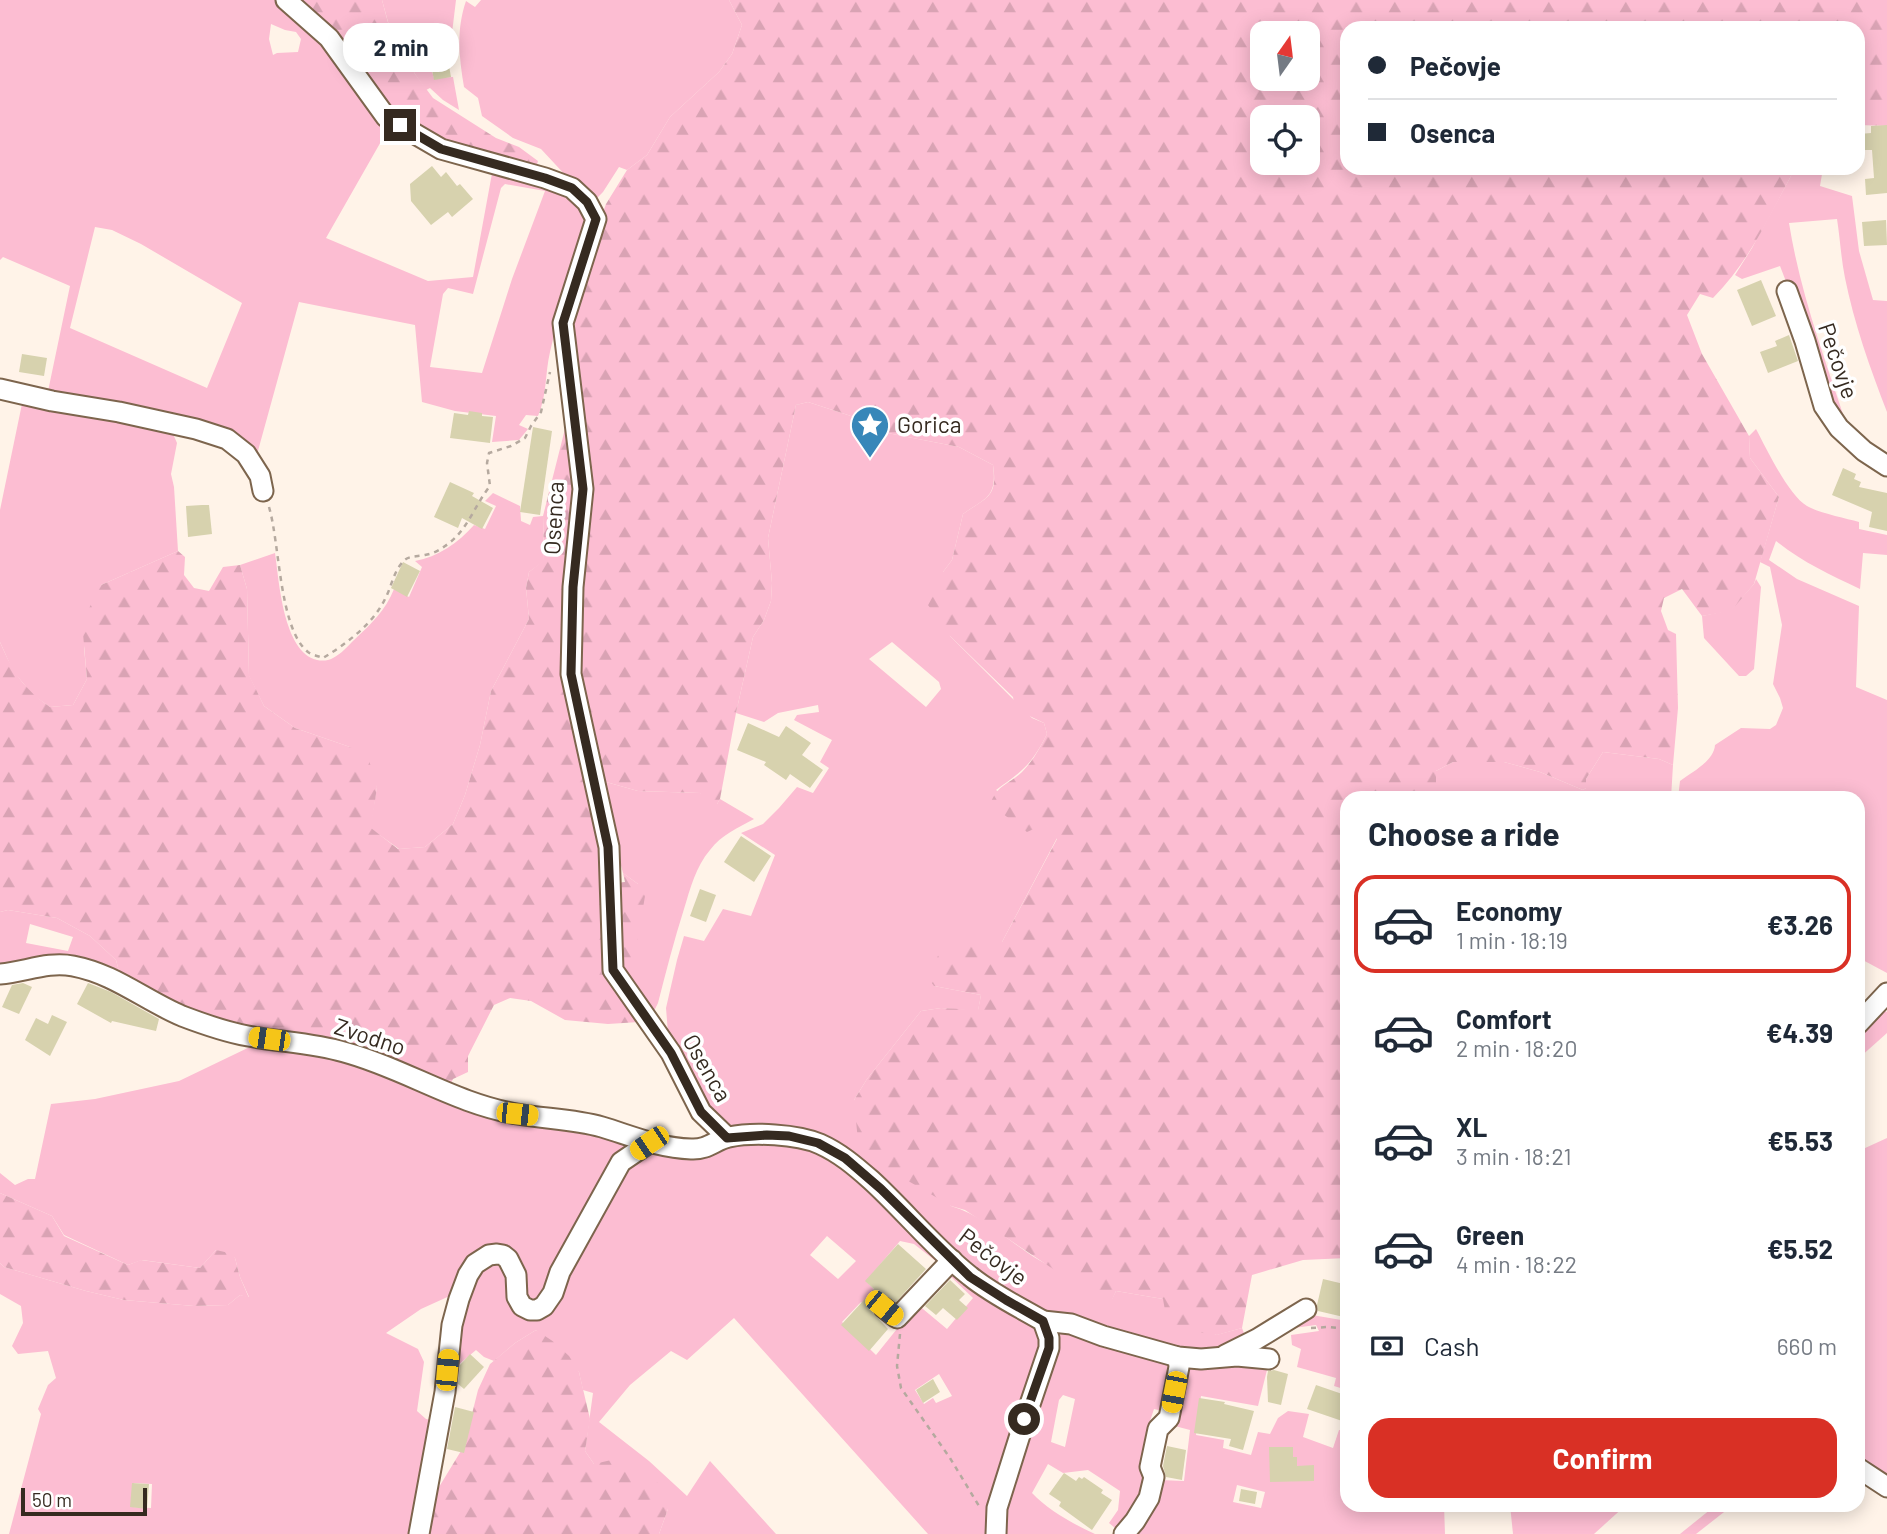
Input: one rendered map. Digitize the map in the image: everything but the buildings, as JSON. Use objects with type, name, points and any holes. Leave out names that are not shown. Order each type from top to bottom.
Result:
[{"type":"street","name":"Osenca","points":[[286,0],[329,38],[386,117],[441,149],[572,188],[587,202],[596,219],[563,323],[583,489],[573,587],[571,674],[608,847],[613,970],[671,1053],[701,1112],[727,1138]]},
{"type":"street","name":"Pečovje","points":[[1787,291],[1824,405],[1839,428],[1864,451],[1887,466]]},
{"type":"street","points":[[0,389],[119,412],[196,429],[227,439],[246,454],[260,476],[263,491]]},
{"type":"street","name":"Zvodno","points":[[0,974],[46,964],[71,965],[103,973],[163,1007],[214,1026],[246,1036],[347,1053],[494,1108],[517,1114],[571,1120],[649,1143],[693,1149],[711,1146],[727,1138]]},
{"type":"street","points":[[1865,1018],[1884,1001]]},
{"type":"street","name":"Pečovje","points":[[727,1138],[789,1136],[818,1143],[845,1158],[881,1189],[970,1277],[1043,1321]]},
{"type":"street","points":[[419,1534],[445,1392],[452,1325],[468,1275],[475,1264],[489,1255],[503,1255],[516,1275],[517,1297],[523,1306],[537,1310],[544,1306],[621,1162],[649,1143]]},
{"type":"street","points":[[893,1310],[952,1260]]},
{"type":"street","points":[[1221,1357],[1306,1309]]},
{"type":"street","points":[[996,1531],[997,1508],[1049,1348],[1049,1338],[1043,1321],[1071,1324],[1178,1357],[1201,1359],[1237,1356],[1269,1359]]},
{"type":"street","points":[[1124,1534],[1149,1498],[1154,1477],[1150,1467],[1158,1429],[1169,1418],[1178,1357]]},
{"type":"street","points":[[1865,1473],[1887,1488]]},
{"type":"path","points":[[263,491],[270,511],[290,624],[309,653],[323,658],[345,644],[377,612],[386,599],[402,562],[409,557],[427,555],[446,546],[463,532],[479,499],[489,486],[489,453],[525,438],[541,412],[552,364]]},
{"type":"path","points":[[893,1310],[901,1388],[996,1531]]},
{"type":"green space","points":[[0,0],[277,0],[308,26],[391,129],[383,138],[326,238],[428,281],[473,277],[493,168],[565,188],[589,216],[554,335],[541,408],[538,416],[526,415],[519,425],[528,429],[519,440],[492,442],[496,416],[455,411],[422,402],[415,325],[299,302],[256,458],[254,454],[47,396],[70,286],[3,257],[0,260]],"holes":[[[271,24],[296,32],[301,39],[298,52],[273,55],[269,39]],[[505,184],[545,191],[512,279],[482,373],[430,367],[443,294],[448,288],[473,294],[501,188]],[[95,227],[112,230],[141,244],[242,303],[207,388],[70,328]]]},
{"type":"green space","points":[[294,0],[382,0],[390,30],[415,74],[433,98],[496,138],[519,147],[538,161],[536,168],[526,168],[406,128]]},
{"type":"green space","points":[[382,0],[456,0],[452,33],[428,34],[423,43],[434,78],[453,77],[459,110],[430,88],[426,90],[390,29]]},
{"type":"green space","points":[[481,0],[729,0],[742,25],[732,54],[719,72],[670,117],[647,155],[627,170],[619,167],[594,201],[541,149],[513,138],[482,116],[478,98],[464,87],[459,44],[463,12],[466,1],[475,7]]},
{"type":"green space","points":[[729,0],[1887,0],[1887,126],[1865,125],[1865,21],[1340,21],[1340,175],[1791,175],[1737,270],[1713,298],[1700,294],[1687,315],[1702,354],[1749,436],[1750,458],[1779,497],[1754,584],[1731,611],[1702,616],[1682,589],[1664,598],[1661,611],[1668,630],[1676,634],[1678,708],[1673,765],[1659,759],[1603,752],[1586,779],[1586,788],[1583,790],[1540,772],[1504,762],[1453,762],[1436,771],[1436,791],[1340,791],[1340,1258],[1303,1260],[1252,1275],[1242,1328],[1217,1335],[1168,1328],[1163,1299],[1116,1291],[1112,1300],[1071,1281],[965,1210],[951,1206],[869,1158],[858,1141],[854,1100],[867,1079],[921,1011],[941,1008],[978,1010],[981,995],[934,986],[928,978],[945,940],[1002,942],[1057,839],[1045,824],[1027,832],[990,804],[1000,788],[1022,772],[1033,759],[1047,734],[1044,723],[1015,709],[1013,697],[950,636],[928,605],[943,572],[952,560],[963,514],[989,495],[994,484],[993,465],[959,447],[877,431],[851,416],[808,402],[796,405],[768,538],[771,601],[764,620],[753,637],[720,799],[709,808],[700,793],[638,791],[599,780],[614,883],[625,882],[623,873],[638,884],[645,896],[629,992],[639,1022],[608,1024],[565,1020],[531,1001],[510,998],[494,1005],[468,1056],[468,1072],[453,1079],[448,1089],[243,1033],[121,979],[116,960],[90,936],[57,918],[8,910],[0,912],[0,642],[19,678],[40,700],[50,707],[73,705],[87,679],[82,622],[101,585],[178,551],[185,557],[184,575],[194,588],[209,591],[223,567],[240,565],[247,589],[249,675],[264,706],[295,728],[350,747],[368,757],[377,787],[371,828],[398,849],[425,847],[453,824],[480,745],[491,691],[529,619],[526,588],[529,572],[544,560],[543,516],[569,413],[568,338],[606,204],[627,170],[647,155],[670,117],[719,72],[732,54],[742,25]]},
{"type":"green space","points":[[1822,175],[1820,186],[1852,196],[1859,251],[1873,300],[1887,301],[1887,412],[1853,312],[1837,219],[1789,223],[1806,299],[1846,423],[1841,424],[1780,266],[1742,279],[1735,275],[1791,176]]},
{"type":"green space","points":[[23,399],[170,427],[177,443],[171,474],[178,551],[101,585],[84,648],[87,679],[73,705],[50,707],[33,695],[13,671],[0,642],[0,510]]},
{"type":"green space","points":[[808,402],[851,416],[877,431],[959,447],[993,465],[992,490],[963,514],[952,560],[943,572],[950,636],[1032,718],[1044,723],[1047,734],[1031,760],[996,790],[1045,823],[1057,838],[1002,942],[934,986],[981,995],[978,1011],[941,1008],[921,1011],[867,1079],[854,1100],[951,1206],[975,1216],[1039,1260],[1112,1299],[1116,1291],[1163,1299],[1216,1335],[1242,1328],[1247,1341],[1222,1352],[1183,1353],[1046,1315],[1000,1291],[837,1148],[742,1129],[718,1120],[701,1105],[668,1033],[666,1008],[684,936],[704,941],[723,909],[751,916],[775,855],[741,833],[763,824],[797,787],[813,793],[829,768],[820,762],[832,740],[794,720],[797,715],[819,712],[818,705],[778,713],[764,722],[736,713],[753,637],[764,620],[771,601],[768,538],[796,405]],"holes":[[[892,642],[939,682],[941,689],[926,707],[869,659]]]},
{"type":"green space","points":[[1756,429],[1778,471],[1800,501],[1818,511],[1859,522],[1859,529],[1887,535],[1887,555],[1863,553],[1860,589],[1806,562],[1776,541],[1769,560],[1797,579],[1859,606],[1856,687],[1887,700],[1887,973],[1865,961],[1865,791],[1679,791],[1680,781],[1707,761],[1715,745],[1741,728],[1770,729],[1776,725],[1783,708],[1773,684],[1782,625],[1770,567],[1760,562],[1779,497],[1750,458],[1749,436]]},
{"type":"green space","points":[[493,493],[520,506],[521,521],[530,525],[533,517],[543,516],[544,561],[529,572],[526,588],[529,619],[491,691],[480,745],[453,824],[425,847],[399,849],[370,828],[377,787],[350,747],[295,728],[264,706],[249,676],[247,589],[240,565],[275,553],[285,614],[297,644],[306,654],[317,660],[329,660],[342,652],[372,623],[387,604],[394,589],[409,597],[422,567],[415,561],[447,548],[474,525],[485,529],[496,506],[485,501]]},
{"type":"green space","points":[[1756,579],[1761,587],[1754,669],[1746,676],[1739,676],[1704,638],[1702,616],[1731,610]]},
{"type":"green space","points":[[1603,752],[1659,759],[1673,765],[1671,791],[1436,791],[1436,771],[1453,762],[1504,762],[1540,772],[1583,790],[1586,788],[1586,779]]},
{"type":"green space","points":[[599,780],[638,791],[700,793],[717,804],[720,799],[754,819],[719,840],[701,863],[673,944],[658,1003],[650,1013],[629,992],[638,884],[623,873]]},
{"type":"green space","points":[[8,910],[57,918],[90,936],[116,960],[121,979],[101,970],[0,970],[0,912]],"holes":[[[30,924],[73,937],[68,951],[26,943]]]},
{"type":"green space","points":[[1879,1008],[1887,1012],[1887,1033],[1865,1053],[1865,1022]]},
{"type":"green space","points":[[260,1042],[311,1048],[548,1121],[640,1145],[536,1303],[524,1298],[499,1250],[454,1294],[421,1309],[386,1333],[418,1349],[424,1362],[417,1411],[426,1419],[436,1421],[415,1534],[9,1534],[41,1414],[38,1409],[48,1385],[56,1378],[48,1351],[18,1354],[12,1346],[23,1323],[21,1306],[0,1294],[0,1263],[4,1267],[124,1300],[194,1306],[228,1305],[240,1295],[249,1297],[235,1258],[216,1250],[200,1268],[142,1260],[128,1265],[64,1235],[52,1216],[0,1193],[0,1173],[15,1185],[35,1179],[51,1104],[95,1099],[179,1081]],"holes":[[[134,1483],[152,1484],[151,1508],[133,1507]]]},
{"type":"green space","points":[[1887,1138],[1887,1483],[1865,1466],[1865,1148]]},
{"type":"green space","points":[[768,1139],[826,1152],[937,1255],[937,1262],[914,1244],[900,1241],[866,1281],[886,1302],[876,1314],[861,1302],[842,1322],[876,1355],[917,1304],[947,1329],[973,1298],[949,1275],[954,1273],[1035,1321],[1045,1347],[992,1534],[928,1534],[734,1318],[687,1360],[671,1351],[630,1385],[599,1422],[649,1461],[687,1496],[710,1461],[776,1534],[659,1534],[668,1509],[594,1464],[585,1451],[593,1393],[583,1390],[579,1372],[536,1330],[494,1361],[476,1350],[450,1372],[474,1273],[498,1260],[528,1315],[627,1161],[646,1149]],"holes":[[[827,1236],[856,1261],[838,1279],[810,1255]],[[939,1374],[952,1396],[936,1403],[933,1398],[924,1404],[915,1390]]]},
{"type":"green space","points":[[0,1193],[52,1216],[64,1236],[128,1265],[141,1260],[200,1268],[216,1250],[229,1253],[235,1258],[249,1298],[240,1295],[228,1305],[194,1306],[124,1300],[4,1267],[0,1263]]},
{"type":"green space","points":[[1312,1315],[1340,1320],[1340,1388],[1334,1386],[1336,1378],[1297,1367],[1301,1349],[1292,1345],[1291,1335],[1319,1331],[1316,1325],[1286,1329]]},
{"type":"green space","points":[[1068,1327],[1170,1365],[1167,1412],[1154,1409],[1145,1436],[1153,1443],[1151,1477],[1122,1529],[1109,1523],[1118,1510],[1120,1491],[1088,1470],[1063,1473],[1048,1464],[1032,1493],[1061,1516],[1095,1534],[1001,1534],[1004,1520],[1057,1331]],"holes":[[[1063,1395],[1075,1399],[1065,1447],[1051,1442],[1059,1400]]]},
{"type":"green space","points":[[536,1330],[569,1356],[579,1372],[590,1419],[585,1451],[594,1464],[620,1458],[638,1466],[666,1491],[668,1509],[659,1534],[424,1534],[439,1487],[464,1446],[478,1390],[490,1364]]},
{"type":"green space","points":[[1183,1364],[1268,1366],[1258,1406],[1201,1396],[1196,1435],[1224,1440],[1223,1448],[1251,1455],[1258,1432],[1270,1434],[1278,1418],[1288,1411],[1309,1414],[1303,1437],[1333,1448],[1340,1430],[1340,1512],[1444,1512],[1445,1534],[1129,1534],[1160,1480],[1184,1481],[1190,1430],[1171,1425]],"holes":[[[1237,1485],[1265,1492],[1261,1508],[1233,1502]]]},
{"type":"green space","points":[[1511,1512],[1618,1512],[1594,1534],[1513,1534]]},
{"type":"green space","points":[[1707,1512],[1724,1512],[1696,1534],[1680,1534]]},
{"type":"place","name":"Gorica","points":[[870,459]]},
{"type":"route","points":[[400,125],[441,149],[572,188],[587,202],[596,219],[563,323],[583,489],[573,587],[571,674],[608,847],[613,970],[671,1053],[701,1112],[727,1138],[789,1136],[818,1143],[845,1158],[881,1189],[970,1277],[1043,1321],[1049,1338],[1049,1348],[1024,1419]]}]
